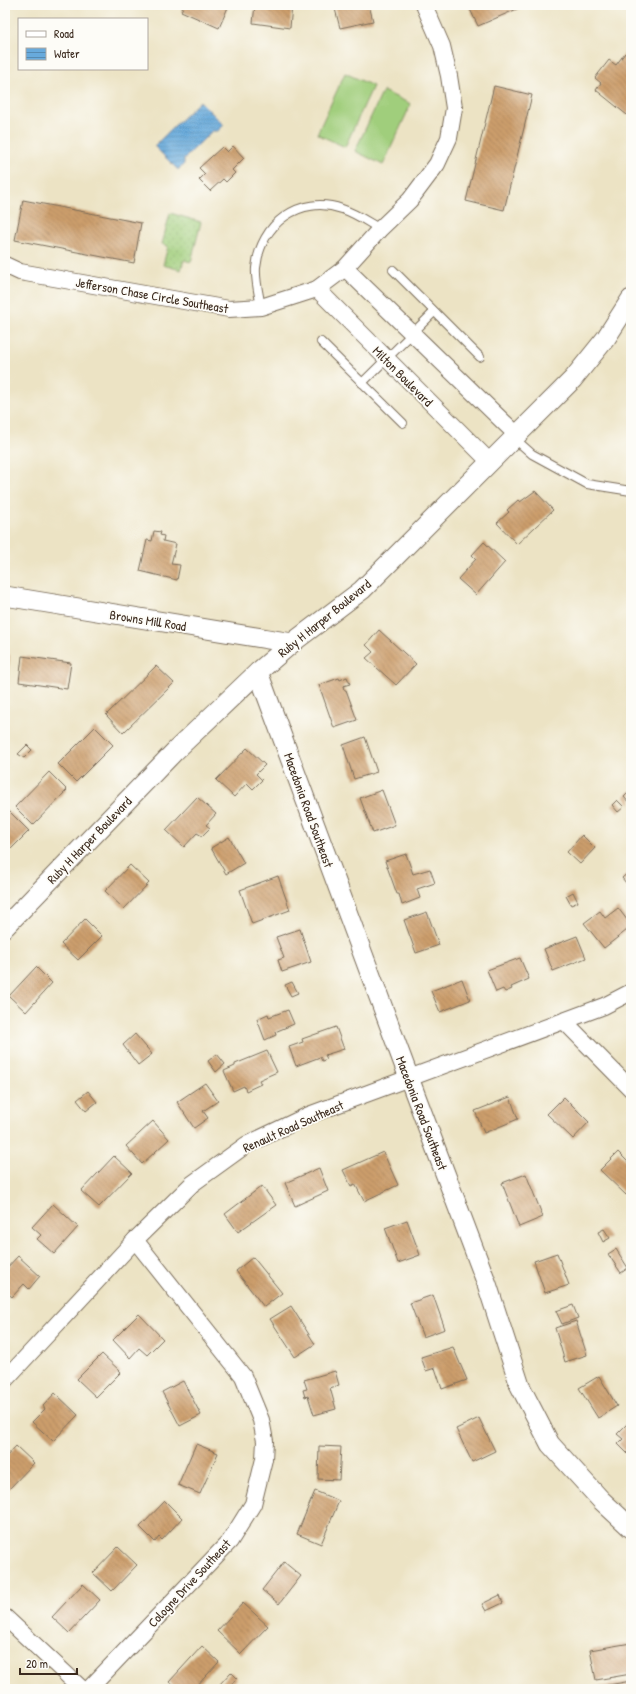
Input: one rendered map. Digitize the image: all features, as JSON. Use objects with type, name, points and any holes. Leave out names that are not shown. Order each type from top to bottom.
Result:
[{"type":"street","name":"Jefferson Chase Circle Southeast","points":[[5,265],[20,272],[229,309],[261,307],[317,289],[345,268],[380,229],[410,200],[437,164],[449,138],[454,108],[449,76],[442,46],[424,5]]},
{"type":"street","points":[[345,268],[516,436]]},
{"type":"street","name":"Milton Boulevard","points":[[317,289],[490,462]]},
{"type":"street","name":"Ruby H Harper Boulevard","points":[[5,927],[175,751],[258,672],[292,643],[362,590],[574,379],[606,338],[631,300]]},
{"type":"street","name":"Browns Mill Road","points":[[5,596],[292,643]]},
{"type":"street","name":"Macedonia Road Southeast","points":[[258,672],[487,1284],[520,1386],[550,1444],[601,1500],[631,1528]]},
{"type":"street","name":"Renault Road Southeast","points":[[5,1380],[135,1240],[192,1184],[246,1145],[309,1115],[604,1006],[631,992]]},
{"type":"street","points":[[564,1021],[631,1089]]},
{"type":"street","name":"Cologne Drive Southeast","points":[[90,1689],[230,1541],[253,1504],[264,1459],[265,1440],[261,1420],[243,1376],[135,1240]]},
{"type":"street","points":[[5,1617],[82,1689]]},
{"type":"lane","points":[[261,307],[256,268],[263,242],[273,226],[285,215],[303,207],[327,205],[343,209],[380,229]]},
{"type":"lane","points":[[393,270],[480,357]]},
{"type":"lane","points":[[362,384],[434,312]]},
{"type":"lane","points":[[321,342],[403,423]]},
{"type":"lane","points":[[516,436],[532,454],[587,484],[631,491]]},
{"type":"green space","points":[[345,73],[373,86],[345,147],[317,134]]},
{"type":"green space","points":[[383,91],[411,104],[383,165],[355,151]]},
{"type":"green space","points":[[170,213],[201,222],[191,262],[184,260],[181,270],[163,265],[168,246],[162,244]]},
{"type":"water","points":[[200,101],[224,125],[218,131],[212,131],[184,159],[184,164],[178,170],[154,146]]},
{"type":"building","points":[[184,5],[229,5],[219,28],[181,11]]},
{"type":"building","points":[[255,5],[292,5],[290,28],[253,23]]},
{"type":"building","points":[[334,5],[369,5],[373,21],[340,28]]},
{"type":"building","points":[[468,5],[526,5],[478,26]]},
{"type":"building","points":[[625,53],[631,58],[631,110],[627,115],[596,90],[601,83],[595,78],[609,60],[616,65]]},
{"type":"building","points":[[494,86],[532,95],[504,210],[466,201]]},
{"type":"building","points":[[233,146],[244,158],[232,170],[235,173],[226,182],[223,179],[210,191],[199,180],[205,174],[199,168],[222,147],[227,152]]},
{"type":"building","points":[[23,200],[141,223],[134,263],[15,240]]},
{"type":"building","points":[[535,491],[553,510],[517,544],[497,523],[509,512],[507,510],[518,500],[520,502]]},
{"type":"building","points":[[154,531],[161,532],[160,535],[164,536],[163,541],[176,544],[171,564],[180,565],[177,580],[140,571],[147,540],[152,541]]},
{"type":"building","points":[[484,542],[505,562],[476,595],[458,579],[476,559],[472,555]]},
{"type":"building","points":[[379,630],[416,664],[396,685],[366,658],[373,652],[366,645]]},
{"type":"building","points":[[5,654],[10,655],[8,679],[5,679]]},
{"type":"building","points":[[22,656],[71,663],[67,689],[19,682]]},
{"type":"building","points":[[156,666],[174,683],[123,733],[106,715]]},
{"type":"building","points":[[347,677],[350,684],[343,686],[344,690],[346,690],[357,720],[334,728],[319,685],[339,678],[340,680]]},
{"type":"building","points":[[95,727],[113,745],[76,782],[58,764]]},
{"type":"building","points":[[365,737],[377,772],[354,779],[343,745]]},
{"type":"building","points":[[27,745],[32,750],[24,758],[18,754]]},
{"type":"building","points":[[247,748],[265,765],[256,774],[262,780],[253,789],[247,783],[234,797],[216,780]]},
{"type":"building","points":[[49,772],[67,790],[33,825],[15,807]]},
{"type":"building","points":[[382,790],[395,825],[373,833],[360,798]]},
{"type":"building","points":[[631,790],[631,805],[624,797]]},
{"type":"building","points":[[197,797],[216,814],[206,825],[210,828],[202,836],[197,833],[184,847],[166,830]]},
{"type":"building","points":[[617,800],[624,807],[618,812],[612,805]]},
{"type":"building","points":[[9,811],[29,831],[5,855],[5,816]]},
{"type":"building","points":[[582,835],[595,848],[580,864],[567,852]]},
{"type":"building","points":[[229,837],[244,863],[226,874],[211,848]]},
{"type":"building","points":[[406,854],[413,874],[430,869],[435,883],[417,889],[420,898],[402,905],[385,861]]},
{"type":"building","points":[[130,865],[149,883],[124,909],[105,891]]},
{"type":"building","points":[[631,870],[631,889],[622,878]]},
{"type":"building","points":[[278,876],[290,910],[252,924],[240,890]]},
{"type":"building","points":[[573,892],[578,902],[571,905],[566,896]]},
{"type":"building","points":[[618,908],[631,927],[604,948],[584,923],[600,911],[605,918]]},
{"type":"building","points":[[427,912],[439,945],[416,953],[404,920]]},
{"type":"building","points":[[85,919],[102,936],[78,960],[61,944]]},
{"type":"building","points":[[300,929],[311,962],[282,972],[278,960],[284,958],[276,937]]},
{"type":"building","points":[[577,936],[586,958],[553,971],[544,949]]},
{"type":"building","points":[[520,958],[529,979],[511,987],[512,989],[505,992],[503,989],[496,992],[487,970]]},
{"type":"building","points":[[36,967],[52,983],[26,1012],[9,996]]},
{"type":"building","points":[[462,979],[470,1000],[440,1012],[431,991]]},
{"type":"building","points":[[292,982],[298,993],[291,996],[285,985]]},
{"type":"building","points":[[288,1010],[294,1024],[275,1032],[276,1035],[265,1040],[257,1019],[268,1014],[269,1017]]},
{"type":"building","points":[[336,1027],[344,1049],[325,1055],[327,1059],[322,1061],[320,1057],[296,1066],[289,1047],[303,1042],[302,1039]]},
{"type":"building","points":[[135,1034],[152,1054],[138,1065],[123,1045]]},
{"type":"building","points":[[267,1051],[277,1072],[259,1080],[261,1084],[246,1091],[244,1086],[233,1091],[224,1071],[235,1066],[235,1064]]},
{"type":"building","points":[[217,1054],[225,1064],[216,1072],[208,1061]]},
{"type":"building","points":[[205,1083],[218,1101],[203,1111],[208,1118],[194,1128],[177,1102]]},
{"type":"building","points":[[88,1091],[97,1102],[86,1111],[77,1100]]},
{"type":"building","points":[[510,1097],[518,1119],[484,1133],[475,1111]]},
{"type":"building","points":[[564,1097],[589,1122],[573,1139],[547,1114]]},
{"type":"building","points":[[153,1121],[169,1139],[142,1164],[126,1146]]},
{"type":"building","points":[[383,1152],[398,1185],[364,1201],[355,1184],[351,1186],[343,1170]]},
{"type":"building","points":[[618,1152],[631,1165],[631,1190],[626,1195],[600,1170]]},
{"type":"building","points":[[114,1156],[132,1173],[99,1207],[81,1191]]},
{"type":"building","points":[[319,1168],[328,1191],[295,1206],[285,1183]]},
{"type":"building","points":[[526,1174],[543,1217],[519,1227],[502,1183]]},
{"type":"building","points":[[262,1186],[276,1205],[238,1232],[225,1214]]},
{"type":"building","points":[[53,1204],[78,1227],[54,1254],[37,1239],[41,1235],[32,1227]]},
{"type":"building","points":[[407,1220],[420,1255],[398,1263],[385,1228]]},
{"type":"building","points":[[604,1229],[610,1238],[603,1242],[598,1232]]},
{"type":"building","points":[[616,1249],[628,1268],[621,1273],[608,1254]]},
{"type":"building","points":[[557,1253],[569,1285],[545,1293],[534,1261]]},
{"type":"building","points":[[18,1256],[40,1276],[29,1289],[24,1284],[12,1297],[5,1291],[5,1270]]},
{"type":"building","points":[[253,1257],[282,1293],[264,1307],[236,1271]]},
{"type":"building","points":[[433,1295],[445,1329],[423,1337],[410,1303]]},
{"type":"building","points":[[573,1305],[578,1318],[562,1324],[556,1311]]},
{"type":"building","points":[[291,1306],[315,1344],[295,1357],[270,1319]]},
{"type":"building","points":[[139,1314],[163,1339],[147,1355],[139,1348],[130,1358],[113,1340]]},
{"type":"building","points":[[576,1321],[587,1355],[565,1362],[555,1328]]},
{"type":"building","points":[[453,1347],[467,1380],[442,1389],[435,1368],[426,1371],[421,1357]]},
{"type":"building","points":[[102,1354],[121,1372],[96,1397],[77,1379]]},
{"type":"building","points":[[335,1371],[339,1385],[330,1388],[336,1409],[314,1415],[308,1396],[305,1397],[303,1390],[307,1389],[304,1380]]},
{"type":"building","points":[[599,1376],[617,1406],[598,1418],[579,1388]]},
{"type":"building","points":[[183,1381],[201,1415],[180,1426],[162,1392]]},
{"type":"building","points":[[55,1393],[78,1415],[53,1441],[32,1422],[45,1409],[43,1406]]},
{"type":"building","points":[[479,1418],[495,1451],[472,1462],[456,1429]]},
{"type":"building","points":[[629,1422],[631,1423],[631,1457],[618,1444],[623,1439],[617,1434]]},
{"type":"building","points":[[196,1444],[218,1453],[200,1494],[178,1485]]},
{"type":"building","points":[[16,1446],[34,1463],[8,1490],[5,1487],[5,1458]]},
{"type":"building","points":[[319,1446],[341,1447],[339,1480],[318,1479]]},
{"type":"building","points":[[315,1491],[339,1501],[321,1544],[297,1534]]},
{"type":"building","points":[[165,1501],[182,1518],[162,1540],[159,1537],[155,1542],[140,1527]]},
{"type":"building","points":[[118,1547],[137,1565],[112,1591],[93,1573]]},
{"type":"building","points":[[284,1562],[301,1576],[279,1604],[262,1590]]},
{"type":"building","points":[[83,1584],[100,1600],[69,1633],[52,1617]]},
{"type":"building","points":[[500,1595],[503,1603],[486,1611],[482,1604]]},
{"type":"building","points":[[243,1603],[268,1626],[241,1654],[217,1631]]},
{"type":"building","points":[[631,1643],[631,1674],[596,1680],[590,1650]]},
{"type":"building","points":[[202,1646],[219,1662],[194,1689],[178,1689],[169,1682]]},
{"type":"building","points":[[231,1672],[237,1678],[227,1689],[223,1689],[219,1685]]},
{"type":"building","points":[[631,1681],[631,1689],[598,1689],[597,1687]]}]
